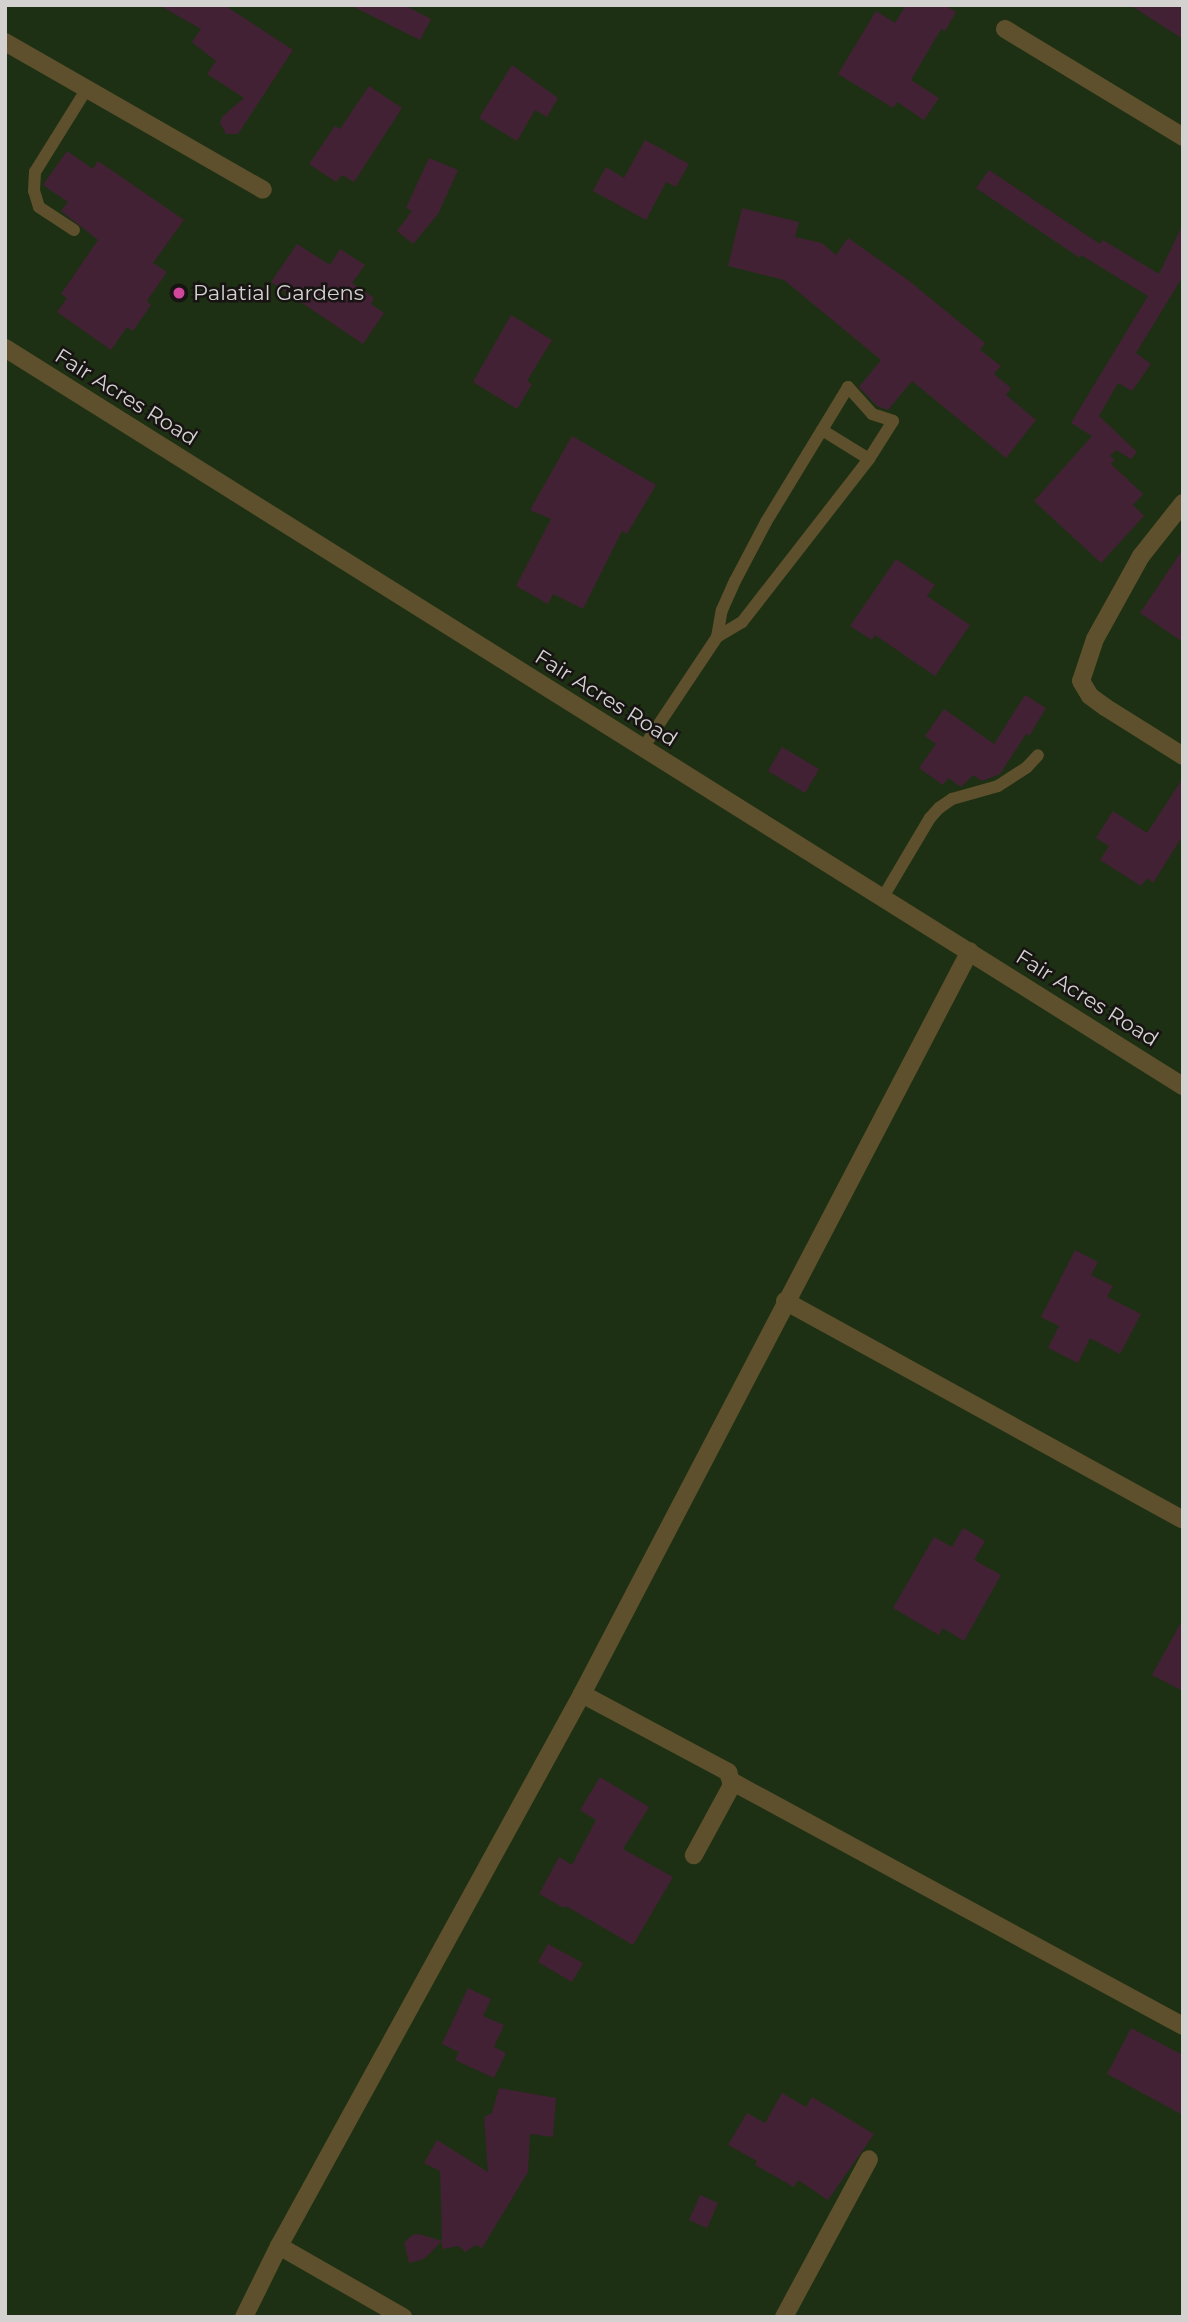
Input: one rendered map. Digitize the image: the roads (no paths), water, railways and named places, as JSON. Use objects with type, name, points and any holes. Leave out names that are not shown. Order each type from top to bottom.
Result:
[{"type":"street","points":[[1005,29],[1183,137]]},
{"type":"street","points":[[5,42],[263,190]]},
{"type":"street","name":"Fair Acres Road","points":[[5,348],[1183,1086]]},
{"type":"street","points":[[1183,503],[1141,556],[1095,639],[1081,681],[1090,695],[1105,707],[1183,756]]},
{"type":"street","points":[[244,2317],[279,2246],[582,1695],[785,1301],[970,951]]},
{"type":"street","points":[[785,1301],[1183,1520]]},
{"type":"street","points":[[582,1695],[728,1772],[732,1786],[694,1855]]},
{"type":"street","points":[[731,1781],[1183,2026]]},
{"type":"street","points":[[784,2317],[869,2159]]},
{"type":"street","points":[[279,2246],[403,2317]]},
{"type":"lane","points":[[74,230],[39,207],[34,191],[35,172],[86,90]]},
{"type":"lane","points":[[643,748],[717,637],[722,610],[736,581],[848,387],[872,414],[893,421],[869,459],[742,621],[717,637]]},
{"type":"lane","points":[[822,429],[869,459]]},
{"type":"lane","points":[[883,897],[930,818],[939,808],[952,799],[998,786],[1027,767],[1038,755]]},
{"type":"place","name":"Palatial Gardens","points":[[179,293]]}]
